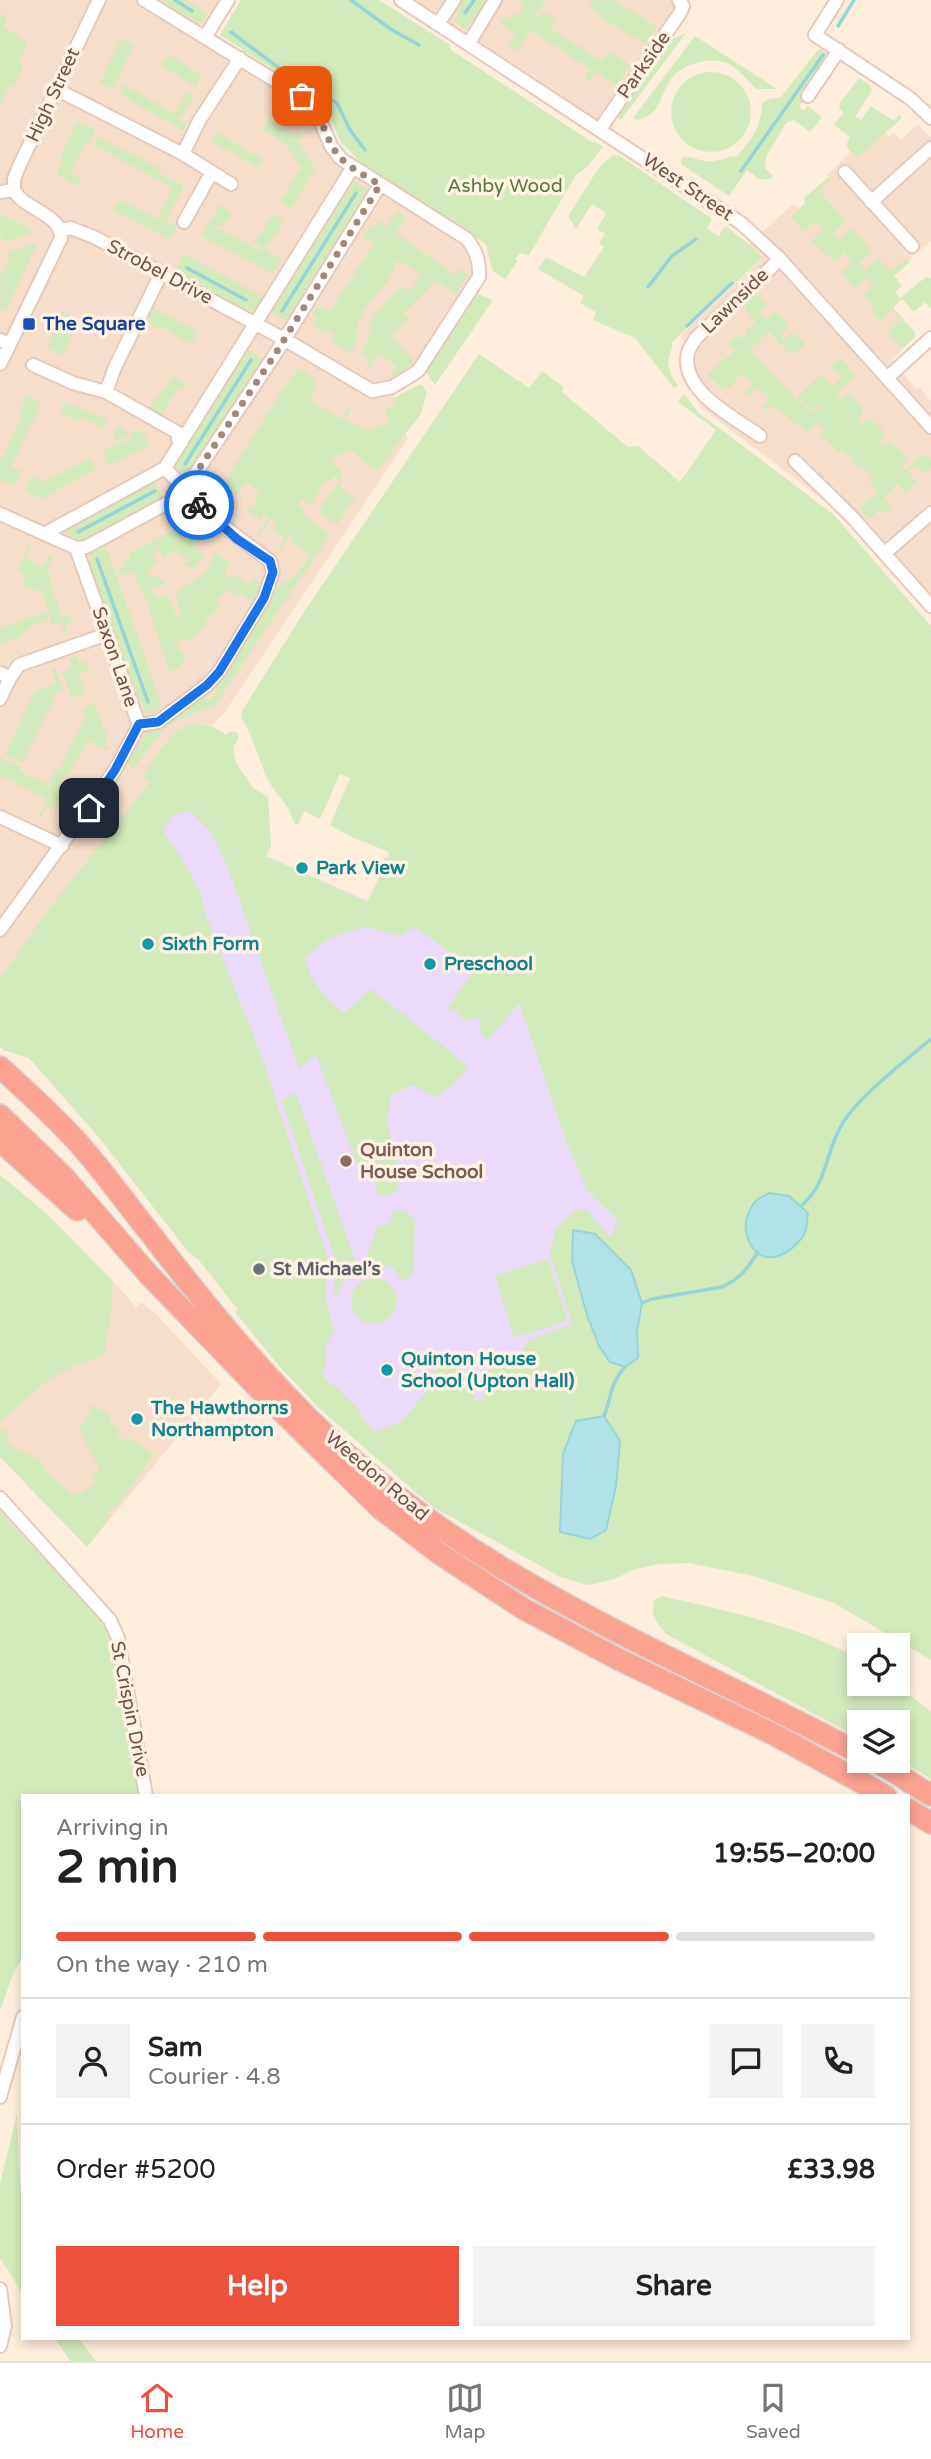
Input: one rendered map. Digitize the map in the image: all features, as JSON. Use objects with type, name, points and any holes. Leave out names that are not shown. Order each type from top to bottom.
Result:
[{"type":"highway","name":"Weedon Road","points":[[0,1068],[71,1134],[203,1300],[271,1380],[384,1487],[443,1530],[531,1587],[847,1747]]},
{"type":"highway","name":"Weedon Road","points":[[0,1115],[68,1182],[128,1251],[260,1390],[381,1509],[440,1555],[524,1609],[616,1658],[777,1736],[882,1794]]},
{"type":"highway","name":"Weedon Road","points":[[0,1131],[68,1182]]},
{"type":"highway","points":[[0,1141],[91,1223],[128,1251]]},
{"type":"highway","points":[[895,1773],[931,1795]]},
{"type":"highway","points":[[910,1810],[931,1823]]},
{"type":"street","name":"High Street","points":[[14,190],[14,178],[99,0]]},
{"type":"street","points":[[0,514],[76,548],[86,547],[171,501],[184,491],[284,339],[380,185],[341,159],[331,146],[313,104],[144,0]]},
{"type":"street","points":[[205,37],[228,0]]},
{"type":"street","name":"West Street","points":[[401,0],[741,223],[780,258],[931,427]]},
{"type":"street","points":[[438,24],[454,0]]},
{"type":"street","points":[[469,43],[495,0]]},
{"type":"street","name":"Parkside","points":[[600,129],[680,13],[683,6],[679,0]]},
{"type":"street","points":[[837,0],[815,35],[911,99],[931,118]]},
{"type":"street","points":[[808,96],[839,50]]},
{"type":"street","points":[[183,154],[199,121],[240,58]]},
{"type":"street","points":[[56,89],[183,154],[231,184]]},
{"type":"street","points":[[871,202],[931,148]]},
{"type":"street","points":[[44,534],[165,468],[353,167]]},
{"type":"street","points":[[184,222],[212,172]]},
{"type":"street","points":[[845,172],[912,246]]},
{"type":"street","name":"Strobel Drive","points":[[61,230],[71,228],[94,237],[284,339],[372,391],[392,387],[418,371],[479,277],[480,264],[467,239],[380,185]]},
{"type":"street","points":[[0,192],[14,190],[23,202],[47,216],[61,230],[54,256],[5,342],[0,364]]},
{"type":"street","name":"Lawnside","points":[[760,436],[709,402],[688,366],[688,352],[696,338],[780,258]]},
{"type":"street","points":[[106,392],[115,367],[161,274]]},
{"type":"street","points":[[887,378],[931,338]]},
{"type":"street","points":[[33,365],[73,383],[106,392],[180,434],[178,439],[182,442]]},
{"type":"street","points":[[795,461],[885,553],[931,606]]},
{"type":"street","points":[[165,468],[184,491]]},
{"type":"street","name":"Saxon Lane","points":[[76,548],[139,724],[158,722],[207,685],[219,672],[264,598],[273,572],[270,561],[237,539],[184,491]]},
{"type":"street","points":[[885,553],[931,513]]},
{"type":"street","points":[[0,699],[5,675],[19,665],[107,634]]},
{"type":"street","points":[[0,930],[115,770],[139,724]]},
{"type":"street","points":[[0,817],[62,846]]},
{"type":"street","name":"St Crispin Drive","points":[[0,1498],[98,1605],[114,1629],[129,1692],[146,1794]]},
{"type":"street","points":[[0,2096],[21,2024]]},
{"type":"street","points":[[0,2289],[5,2326],[0,2346]]},
{"type":"shaded area","points":[[0,0],[228,0],[205,37],[301,96],[331,146],[467,239],[480,264],[418,371],[392,387],[402,428],[408,438],[224,713],[212,726],[201,723],[51,906],[0,978]]},
{"type":"shaded area","points":[[401,0],[679,0],[683,6],[600,129]]},
{"type":"shaded area","points":[[918,124],[931,138],[931,241],[879,286],[901,300],[893,308],[915,333],[915,337],[892,359],[916,389],[919,387],[931,401],[931,615],[843,515],[702,408],[684,379],[679,356],[683,342],[681,335],[762,259],[749,244],[793,204],[799,209],[805,203],[804,198],[829,177],[827,175],[851,152],[846,145],[874,142],[886,133],[889,137],[894,133],[901,140]]},
{"type":"shaded area","name":"Quinton House School","points":[[212,726],[226,735],[231,731],[237,733],[239,737],[233,748],[236,763],[253,788],[268,797],[271,846],[266,856],[427,927],[420,930],[519,1003],[567,1144],[588,1191],[618,1220],[689,1563],[658,1564],[635,1569],[614,1579],[588,1585],[561,1577],[433,1507],[320,1409],[281,1368],[235,1312],[298,1280],[190,1254],[97,1135],[29,1058],[4,1050],[0,1046],[0,978],[51,906],[146,787]]},
{"type":"shaded area","points":[[113,1281],[136,1307],[141,1302],[154,1312],[221,1384],[87,1547],[0,1457],[0,1403]]},
{"type":"green space","points":[[165,0],[186,0],[207,13],[201,23],[190,18],[188,21],[163,5]]},
{"type":"green space","name":"Ashby Wood","points":[[241,0],[379,0],[450,45],[451,50],[603,147],[587,167],[576,175],[529,255],[520,253],[515,259],[518,261],[505,279],[492,270],[486,244],[366,168],[340,141],[328,111],[316,97],[220,35]]},
{"type":"green space","points":[[462,0],[489,0],[476,20],[473,18],[465,29],[454,20],[460,11],[457,8]]},
{"type":"green space","points":[[521,0],[545,0],[534,18],[537,20],[542,11],[555,19],[550,28],[603,62],[609,52],[630,65],[616,85],[596,72],[589,82],[585,79],[590,69],[530,30],[517,51],[508,45],[515,34],[500,23],[504,18],[509,21],[514,13],[518,16],[524,7],[519,3]]},
{"type":"green space","points":[[593,0],[614,0],[657,27],[645,44],[599,17],[601,14],[589,6]]},
{"type":"green space","points":[[0,13],[7,17],[3,27],[28,42],[19,61],[24,64],[13,87],[9,86],[0,104]]},
{"type":"green space","points":[[686,33],[621,120],[614,115],[668,41]]},
{"type":"green space","points":[[695,36],[777,89],[756,89],[727,63],[704,61],[682,69],[671,79],[656,109],[646,117],[638,120],[633,118]]},
{"type":"green space","points":[[121,39],[134,45],[113,89],[100,83]]},
{"type":"green space","points":[[820,49],[830,56],[801,96],[803,100],[799,107],[804,111],[808,106],[822,117],[810,132],[794,120],[786,123],[766,157],[765,168],[773,176],[771,179],[759,179],[747,170],[729,196],[681,164],[682,158],[685,157],[709,161],[736,157],[754,133],[760,120],[762,104],[766,100],[781,97]]},
{"type":"green space","points":[[169,55],[202,76],[196,87],[162,66]]},
{"type":"green space","points":[[711,72],[726,75],[739,84],[748,97],[751,112],[748,127],[739,140],[726,149],[711,152],[696,149],[683,140],[674,127],[671,112],[674,97],[683,84],[696,75]]},
{"type":"green space","points":[[859,78],[870,85],[872,90],[855,117],[861,120],[871,106],[894,121],[899,114],[902,118],[857,159],[846,145],[850,137],[834,125],[844,112],[839,108],[840,103]]},
{"type":"green space","points":[[124,85],[174,113],[187,93],[193,97],[179,120],[186,125],[183,131],[120,94]]},
{"type":"green space","points":[[269,118],[295,136],[298,131],[303,137],[298,140],[315,169],[291,209],[280,202],[302,166],[295,161],[287,145],[262,129]]},
{"type":"green space","points":[[77,121],[96,130],[72,170],[64,169],[81,178],[77,186],[57,175],[63,159],[60,157]]},
{"type":"green space","points":[[217,132],[263,160],[258,168],[212,141]]},
{"type":"green space","points":[[98,137],[159,168],[158,172],[184,186],[166,220],[177,227],[170,240],[113,210],[120,199],[164,222],[158,216],[173,188],[94,145]]},
{"type":"green space","points":[[613,155],[620,156],[712,219],[707,229],[719,236],[725,226],[762,258],[671,343],[673,346],[669,366],[678,386],[674,388],[635,338],[593,320],[596,312],[580,303],[584,296],[538,269],[546,257],[584,277],[604,247],[599,243],[605,234],[597,229],[606,213],[592,204],[576,229],[568,216],[600,166]]},
{"type":"green space","points":[[829,177],[831,179],[819,191],[846,221],[833,233],[838,240],[852,228],[872,251],[860,263],[865,270],[878,258],[891,271],[909,259],[910,262],[894,276],[902,286],[895,292],[900,298],[926,277],[931,278],[931,308],[925,302],[914,312],[902,299],[893,307],[915,333],[915,337],[902,349],[887,332],[901,320],[891,310],[880,321],[870,310],[874,307],[864,295],[873,286],[866,278],[855,289],[841,272],[853,262],[844,252],[835,262],[811,241],[823,229],[815,221],[804,231],[791,217],[805,203],[804,198]]},
{"type":"green space","points":[[352,180],[370,191],[289,323],[270,311]]},
{"type":"green space","points":[[220,205],[232,213],[223,227],[218,225],[217,228],[260,251],[262,248],[254,242],[273,214],[284,221],[265,249],[283,260],[273,274],[201,236]]},
{"type":"green space","points":[[397,211],[406,217],[396,233],[455,275],[460,269],[468,274],[455,295],[442,284],[435,282],[404,313],[409,319],[391,335],[413,361],[401,375],[391,376],[397,366],[379,354],[370,368],[367,366],[370,360],[361,353],[369,337],[371,323],[380,309],[401,286],[410,291],[421,274],[397,260],[387,281],[360,318],[357,342],[350,353],[331,340],[335,335],[328,330],[325,333],[313,325],[317,318],[312,315],[318,306],[329,312],[374,244],[362,236],[370,225],[374,227],[378,221],[387,227]]},
{"type":"green space","points":[[0,214],[30,228],[32,232],[5,242],[0,235]]},
{"type":"green space","points":[[35,243],[7,309],[1,311],[0,277],[6,268],[9,252]]},
{"type":"green space","points":[[184,254],[263,297],[254,311],[245,307],[243,310],[184,278],[185,275],[176,269]]},
{"type":"green space","points":[[756,292],[768,305],[759,312],[765,320],[776,311],[789,325],[781,336],[784,340],[793,333],[806,344],[793,354],[789,353],[769,331],[750,350],[799,402],[814,413],[822,407],[820,405],[814,410],[797,397],[821,375],[832,386],[842,378],[830,366],[842,358],[855,375],[836,395],[840,399],[848,392],[863,408],[863,413],[857,419],[862,424],[869,419],[879,426],[885,436],[879,442],[884,447],[890,442],[908,458],[901,466],[905,470],[923,454],[931,458],[931,469],[925,474],[916,465],[908,472],[917,482],[908,489],[909,492],[906,494],[898,484],[884,497],[892,507],[884,514],[879,509],[869,520],[861,510],[878,492],[869,481],[872,478],[860,464],[856,467],[852,463],[854,460],[841,450],[838,453],[836,447],[824,438],[819,439],[825,429],[816,423],[809,433],[771,405],[767,411],[763,407],[770,397],[756,387],[750,395],[745,392],[753,383],[741,374],[729,388],[723,389],[707,375],[724,358],[718,349],[727,358],[735,351],[726,342],[730,342],[737,335],[742,339],[756,321],[742,305]]},
{"type":"green space","points":[[476,293],[493,300],[435,385],[425,371]]},
{"type":"green space","points":[[153,308],[198,332],[190,344],[162,327],[160,330],[147,322]]},
{"type":"green space","points":[[63,312],[80,320],[63,355],[47,348]]},
{"type":"green space","points":[[247,349],[263,359],[186,477],[175,465]]},
{"type":"green space","points":[[479,354],[529,388],[542,371],[564,387],[562,392],[628,447],[638,446],[680,482],[716,430],[678,402],[684,394],[699,413],[834,515],[931,626],[931,1660],[910,1648],[910,1633],[885,1633],[834,1603],[754,1576],[689,1563],[658,1564],[635,1569],[614,1579],[588,1585],[561,1577],[433,1507],[320,1409],[281,1368],[235,1312],[238,1310],[198,1259],[190,1254],[97,1135],[29,1058],[4,1050],[0,1046],[0,978],[51,906],[150,782],[142,776],[159,752],[176,732],[186,725],[198,723],[211,726],[226,735],[231,731],[237,733],[239,737],[233,748],[236,763],[253,788],[268,797],[271,846],[266,856],[367,902],[389,852],[330,825],[350,778],[340,774],[320,819],[304,811],[298,825],[294,823],[289,810],[268,780],[241,718],[242,711],[304,612]],"holes":[[[190,811],[211,832],[226,863],[299,1069],[316,1055],[357,1164],[375,1181],[377,1193],[384,1196],[395,1193],[398,1184],[398,1167],[388,1123],[391,1095],[412,1085],[436,1097],[454,1083],[468,1066],[371,989],[344,1013],[313,981],[305,959],[327,939],[364,927],[401,936],[415,927],[474,970],[447,1008],[456,1010],[459,1016],[468,1022],[476,1018],[481,1022],[479,1032],[487,1041],[519,1003],[567,1144],[588,1192],[618,1220],[610,1238],[587,1209],[577,1209],[556,1228],[550,1254],[572,1324],[527,1341],[522,1352],[491,1366],[486,1378],[483,1400],[475,1400],[469,1380],[462,1370],[443,1363],[434,1373],[428,1390],[402,1421],[376,1432],[365,1422],[356,1406],[322,1375],[326,1362],[326,1346],[334,1330],[325,1292],[329,1262],[262,1057],[207,919],[201,895],[184,862],[163,831],[173,815]]]},
{"type":"green space","points":[[298,368],[316,379],[313,384],[317,387],[310,400],[341,419],[347,409],[350,410],[345,420],[367,430],[389,424],[385,409],[396,406],[394,398],[418,385],[422,385],[427,392],[421,414],[379,468],[373,469],[350,449],[331,460],[341,472],[340,488],[355,498],[337,524],[318,512],[340,480],[334,476],[330,481],[326,479],[310,505],[302,500],[298,505],[305,511],[303,514],[330,535],[215,705],[176,721],[165,729],[132,770],[128,761],[149,730],[175,718],[203,697],[210,700],[217,692],[215,686],[278,586],[293,578],[310,556],[290,541],[293,536],[290,534],[280,551],[278,549],[285,538],[273,530],[277,523],[271,519],[259,536],[257,535],[268,517],[264,514],[260,520],[247,511],[249,507],[253,507],[260,492],[246,482],[236,495],[229,492],[225,497],[235,506],[229,515],[212,502],[220,494],[209,479],[222,486]]},
{"type":"green space","points":[[173,376],[185,384],[181,390],[178,389],[161,416],[149,408]]},
{"type":"green space","points":[[26,395],[41,403],[11,467],[22,472],[14,486],[0,479],[0,457],[2,458],[23,414],[18,411],[25,403],[23,401]]},
{"type":"green space","points":[[64,402],[108,420],[104,428],[80,417],[78,421],[60,413]]},
{"type":"green space","points":[[118,426],[131,435],[116,441],[113,435]]},
{"type":"green space","points":[[135,429],[144,434],[149,445],[109,466],[102,451],[133,437],[131,435]]},
{"type":"green space","points":[[89,458],[96,469],[41,499],[26,492],[31,476],[45,482]]},
{"type":"green space","points":[[153,480],[164,499],[85,541],[84,538],[78,541],[65,532],[76,525],[75,522]]},
{"type":"green space","points":[[169,515],[172,515],[180,529],[192,522],[200,528],[196,535],[199,538],[193,547],[204,554],[194,570],[187,565],[183,566],[188,559],[174,550],[164,559],[159,550],[152,553],[158,563],[148,569],[150,575],[158,576],[165,584],[152,589],[156,598],[168,594],[177,618],[182,616],[176,599],[178,591],[206,572],[215,553],[230,562],[224,573],[232,579],[235,575],[249,584],[253,578],[262,585],[252,601],[239,593],[236,596],[228,589],[216,601],[220,606],[204,621],[207,624],[189,641],[183,637],[175,644],[185,656],[180,666],[169,671],[144,593],[142,594],[134,572],[120,576],[118,569],[125,566],[123,561],[131,557],[129,553],[176,529]]},
{"type":"green space","points":[[29,545],[31,547],[25,558],[43,567],[49,555],[53,557],[47,568],[51,578],[49,579],[62,617],[70,615],[72,621],[65,624],[68,633],[65,634],[61,622],[52,625],[42,590],[22,585],[26,576],[19,572],[19,566]]},
{"type":"green space","points":[[106,546],[162,706],[152,714],[146,712],[141,701],[137,702],[88,561],[91,559],[90,553]]},
{"type":"green space","points":[[45,612],[48,620],[29,627],[30,630],[21,634],[22,637],[0,644],[0,628]]},
{"type":"green space","points":[[77,656],[79,663],[86,660],[89,670],[79,674],[86,693],[72,698],[62,672],[71,669],[68,659]]},
{"type":"green space","points":[[55,668],[63,690],[52,694],[54,699],[22,763],[5,754],[35,691],[56,684],[51,669]]},
{"type":"green space","points":[[95,704],[107,737],[104,744],[110,747],[108,750],[88,741],[79,759],[77,758],[67,776],[65,775],[57,793],[75,802],[58,827],[67,809],[55,803],[51,810],[46,808],[41,818],[39,817],[47,799],[3,776],[0,780],[0,758],[21,766],[19,771],[47,784],[52,795],[49,782],[55,769],[59,771],[85,717],[82,708]]},
{"type":"green space","points":[[296,1093],[355,1260],[355,1269],[341,1284],[338,1298],[334,1290],[336,1261],[281,1100]]},
{"type":"green space","points":[[0,1175],[46,1213],[113,1281],[104,1355],[75,1365],[48,1380],[1,1421],[0,1429]]},
{"type":"green space","points":[[392,1211],[407,1211],[415,1221],[413,1275],[402,1281],[394,1269],[366,1258],[377,1228],[391,1222]]},
{"type":"green space","points":[[548,1259],[568,1321],[514,1338],[495,1275]]},
{"type":"green space","points":[[374,1278],[390,1285],[397,1301],[390,1317],[374,1324],[358,1317],[351,1301],[358,1285]]},
{"type":"green space","points":[[93,1405],[112,1416],[109,1422],[120,1430],[117,1436],[128,1441],[130,1438],[154,1454],[126,1494],[107,1512],[110,1517],[87,1547],[0,1457],[0,1429],[7,1432],[9,1445],[41,1461],[47,1473],[74,1496],[96,1483],[92,1475],[100,1469],[79,1429]]},
{"type":"green space","points":[[0,1511],[107,1627],[111,1636],[139,1794],[21,1794],[21,1960],[0,2010]]},
{"type":"green space","points":[[662,1596],[764,1621],[815,1638],[847,1653],[847,1696],[910,1695],[931,1712],[931,1779],[910,1766],[910,1710],[847,1710],[847,1732],[666,1634],[655,1619],[654,1600]]},
{"type":"green space","points":[[17,2114],[21,2187],[21,2291],[0,2258],[0,2184]]},
{"type":"green space","points":[[56,2340],[80,2340],[96,2361],[70,2361]]},
{"type":"water","points":[[769,1193],[789,1196],[808,1213],[806,1229],[798,1243],[773,1257],[766,1257],[754,1250],[746,1230],[752,1205]]},
{"type":"water","points":[[573,1230],[595,1234],[631,1270],[642,1303],[637,1331],[638,1358],[625,1367],[610,1362],[599,1346],[587,1315],[572,1261]]},
{"type":"water","points":[[604,1416],[620,1441],[616,1486],[606,1530],[590,1539],[560,1532],[563,1454],[576,1421]]},
{"type":"waterway","points":[[175,0],[192,11]]},
{"type":"waterway","points":[[351,0],[392,30],[419,45]]},
{"type":"waterway","points":[[465,13],[474,0]]},
{"type":"waterway","points":[[838,26],[854,0]]},
{"type":"waterway","points":[[231,32],[279,68],[337,103],[350,130],[365,150]]},
{"type":"waterway","points":[[741,171],[823,55]]},
{"type":"waterway","points":[[282,311],[356,193]]},
{"type":"waterway","points":[[648,287],[672,256],[696,239]]},
{"type":"waterway","points":[[187,268],[246,300]]},
{"type":"waterway","points":[[687,326],[732,283]]},
{"type":"waterway","points":[[185,464],[251,360]]},
{"type":"waterway","points":[[78,532],[155,491]]},
{"type":"waterway","points":[[97,559],[148,702]]},
{"type":"waterway","points":[[801,1206],[817,1186],[844,1121],[884,1078],[931,1039]]},
{"type":"waterway","points":[[642,1303],[722,1287],[743,1273],[758,1252]]},
{"type":"waterway","points":[[604,1416],[614,1384],[625,1367]]},
{"type":"way so far","points":[[199,505],[184,491],[274,356],[380,185],[341,159],[331,146],[313,104],[302,96]]},
{"type":"place","name":"The Square","points":[[29,324]]},
{"type":"place","name":"Park View","points":[[302,868]]},
{"type":"place","name":"Sixth Form","points":[[148,944]]},
{"type":"place","name":"Preschool","points":[[430,964]]},
{"type":"place","name":"Quinton House School","points":[[346,1161]]},
{"type":"place","name":"St Michael’s","points":[[259,1269]]},
{"type":"place","name":"Quinton House School (Upton Hall)","points":[[387,1370]]},
{"type":"place","name":"The Hawthorns Northampton","points":[[137,1419]]},
{"type":"route","points":[[89,808],[115,770],[139,724],[158,722],[207,685],[219,672],[264,598],[273,572],[270,561],[237,539],[199,505]]}]
